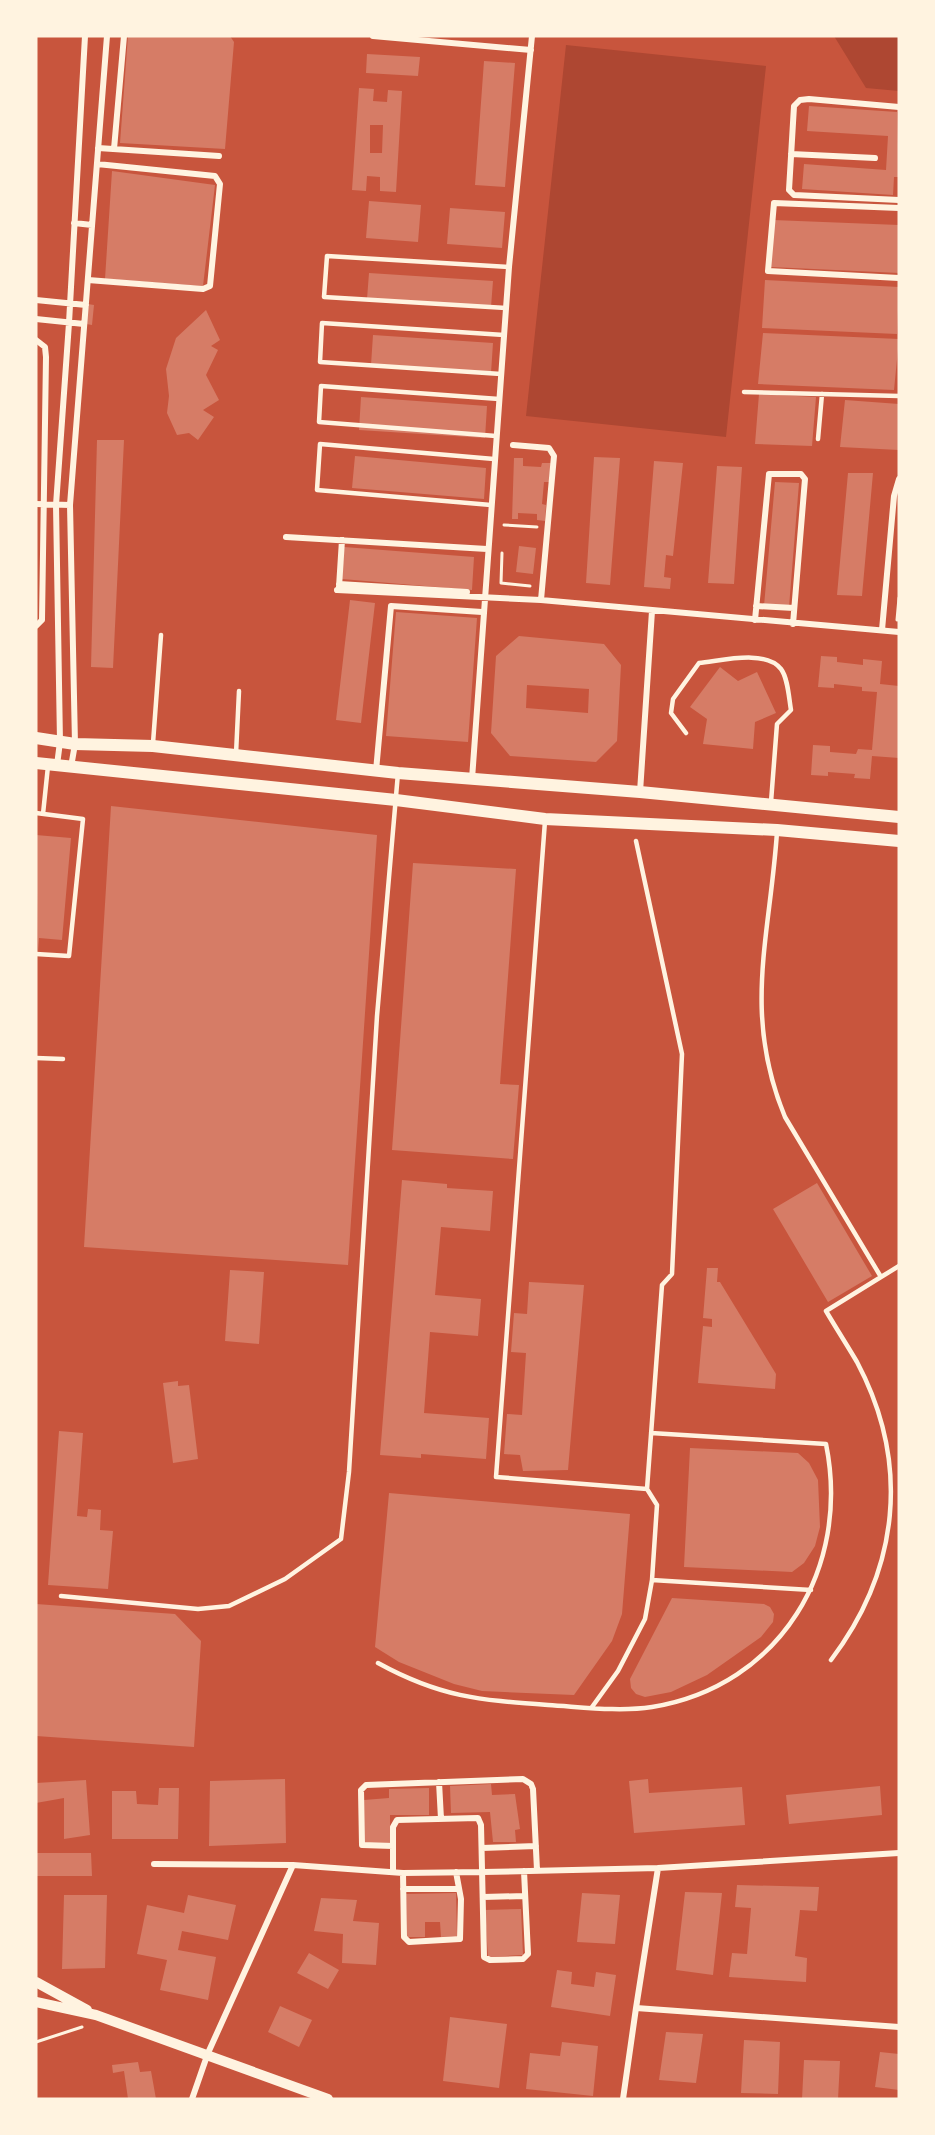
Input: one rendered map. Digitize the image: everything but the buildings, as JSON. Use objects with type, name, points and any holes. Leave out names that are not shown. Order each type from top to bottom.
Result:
[{"type":"main road","points":[[36,738],[75,744],[153,746],[376,771],[639,792],[899,817]]},
{"type":"main road","points":[[47,764],[396,800],[545,819],[777,830],[899,842]]},
{"type":"street","points":[[47,764],[60,742],[56,505],[85,36]]},
{"type":"street","points":[[71,767],[75,744],[70,505],[108,36]]},
{"type":"street","points":[[114,149],[124,36]]},
{"type":"street","points":[[373,36],[531,50]]},
{"type":"street","points":[[472,779],[482,612],[509,267],[532,36]]},
{"type":"street","points":[[104,80],[121,81]]},
{"type":"street","points":[[899,107],[800,100],[794,106],[789,190],[792,194],[899,200]]},
{"type":"street","points":[[98,148],[219,156]]},
{"type":"street","points":[[791,153],[875,158]]},
{"type":"street","points":[[88,280],[203,289],[210,286],[220,184],[215,176],[97,164]]},
{"type":"street","points":[[899,208],[774,203],[768,271],[899,278]]},
{"type":"street","points":[[74,224],[92,225]]},
{"type":"street","points":[[36,300],[86,304]]},
{"type":"street","points":[[36,319],[84,324]]},
{"type":"street","points":[[36,340],[45,347],[40,504],[42,620],[36,627]]},
{"type":"street","points":[[513,445],[546,447],[553,452],[541,600]]},
{"type":"street","points":[[755,620],[769,474],[801,474],[805,479],[793,624]]},
{"type":"street","points":[[882,630],[894,496],[899,479]]},
{"type":"street","points":[[40,504],[70,505]]},
{"type":"street","points":[[286,537],[487,549]]},
{"type":"street","points":[[342,540],[338,588],[467,592]]},
{"type":"street","points":[[417,592],[483,599],[541,600],[899,632]]},
{"type":"street","points":[[376,771],[391,606],[482,612]]},
{"type":"street","points":[[756,606],[794,608]]},
{"type":"street","points":[[639,792],[652,610]]},
{"type":"street","points":[[60,698],[74,698]]},
{"type":"street","points":[[393,1846],[362,1845],[362,1788],[366,1785],[527,1780],[533,1789],[537,1870]]},
{"type":"street","points":[[439,1782],[441,1819]]},
{"type":"street","points":[[393,1872],[393,1827],[397,1820],[478,1818],[482,1848],[484,1957],[490,1960],[526,1958],[525,1871]]},
{"type":"street","points":[[482,1848],[536,1846]]},
{"type":"street","points":[[154,1864],[293,1865],[403,1873],[483,1872],[658,1868],[899,1853]]},
{"type":"street","points":[[192,2099],[208,2053],[293,1865]]},
{"type":"street","points":[[623,2099],[658,1868]]},
{"type":"street","points":[[403,1873],[404,1937],[409,1942],[460,1939],[460,1899],[456,1872]]},
{"type":"street","points":[[403,1889],[457,1889]]},
{"type":"street","points":[[483,1897],[525,1896]]},
{"type":"street","points":[[36,1982],[101,2016]]},
{"type":"street","points":[[36,2002],[101,2016],[208,2053],[328,2099]]},
{"type":"street","points":[[636,2008],[899,2027]]},
{"type":"lane","points":[[506,309],[324,297],[327,256],[509,267]]},
{"type":"lane","points":[[501,374],[320,362],[322,323],[504,335]]},
{"type":"lane","points":[[496,436],[319,422],[321,386],[499,399]]},
{"type":"lane","points":[[744,392],[899,396]]},
{"type":"lane","points":[[818,439],[822,394]]},
{"type":"lane","points":[[491,505],[317,490],[320,444],[494,459]]},
{"type":"lane","points":[[153,746],[161,635]]},
{"type":"lane","points":[[686,733],[671,713],[673,699],[699,663],[760,658],[773,663],[782,670],[791,710],[788,716],[777,724],[770,805]]},
{"type":"lane","points":[[236,754],[239,690]]},
{"type":"lane","points":[[43,814],[47,764]]},
{"type":"lane","points":[[61,1596],[198,1609],[229,1606],[285,1579],[341,1539],[349,1472],[378,1016],[398,773]]},
{"type":"lane","points":[[36,813],[83,819],[69,956],[36,954]]},
{"type":"lane","points":[[545,819],[496,1477],[647,1489]]},
{"type":"lane","points":[[777,830],[761,980],[760,1014],[766,1063],[785,1117],[881,1277]]},
{"type":"lane","points":[[592,1707],[618,1671],[645,1619],[652,1580],[657,1505],[647,1489],[662,1286],[672,1274],[682,1053],[636,841]]},
{"type":"lane","points":[[36,1058],[63,1059]]},
{"type":"lane","points":[[831,1660],[863,1614],[881,1568],[887,1543],[890,1489],[884,1442],[868,1389],[857,1363],[826,1311],[899,1266]]},
{"type":"lane","points":[[378,1663],[411,1681],[477,1700],[592,1707],[651,1707],[711,1689],[760,1656],[784,1632],[811,1590],[826,1551],[830,1526],[832,1473],[826,1444],[651,1433]]},
{"type":"lane","points":[[652,1580],[811,1590]]},
{"type":"path","points":[[503,535],[504,523],[547,528]]},
{"type":"path","points":[[502,545],[501,583],[542,587]]},
{"type":"path","points":[[899,598],[899,623]]},
{"type":"path","points":[[36,2043],[101,2016]]},
{"type":"shaded area","points":[[834,36],[899,36],[899,91],[866,88]]},
{"type":"shaded area","points":[[566,45],[766,66],[726,437],[526,416]]}]
